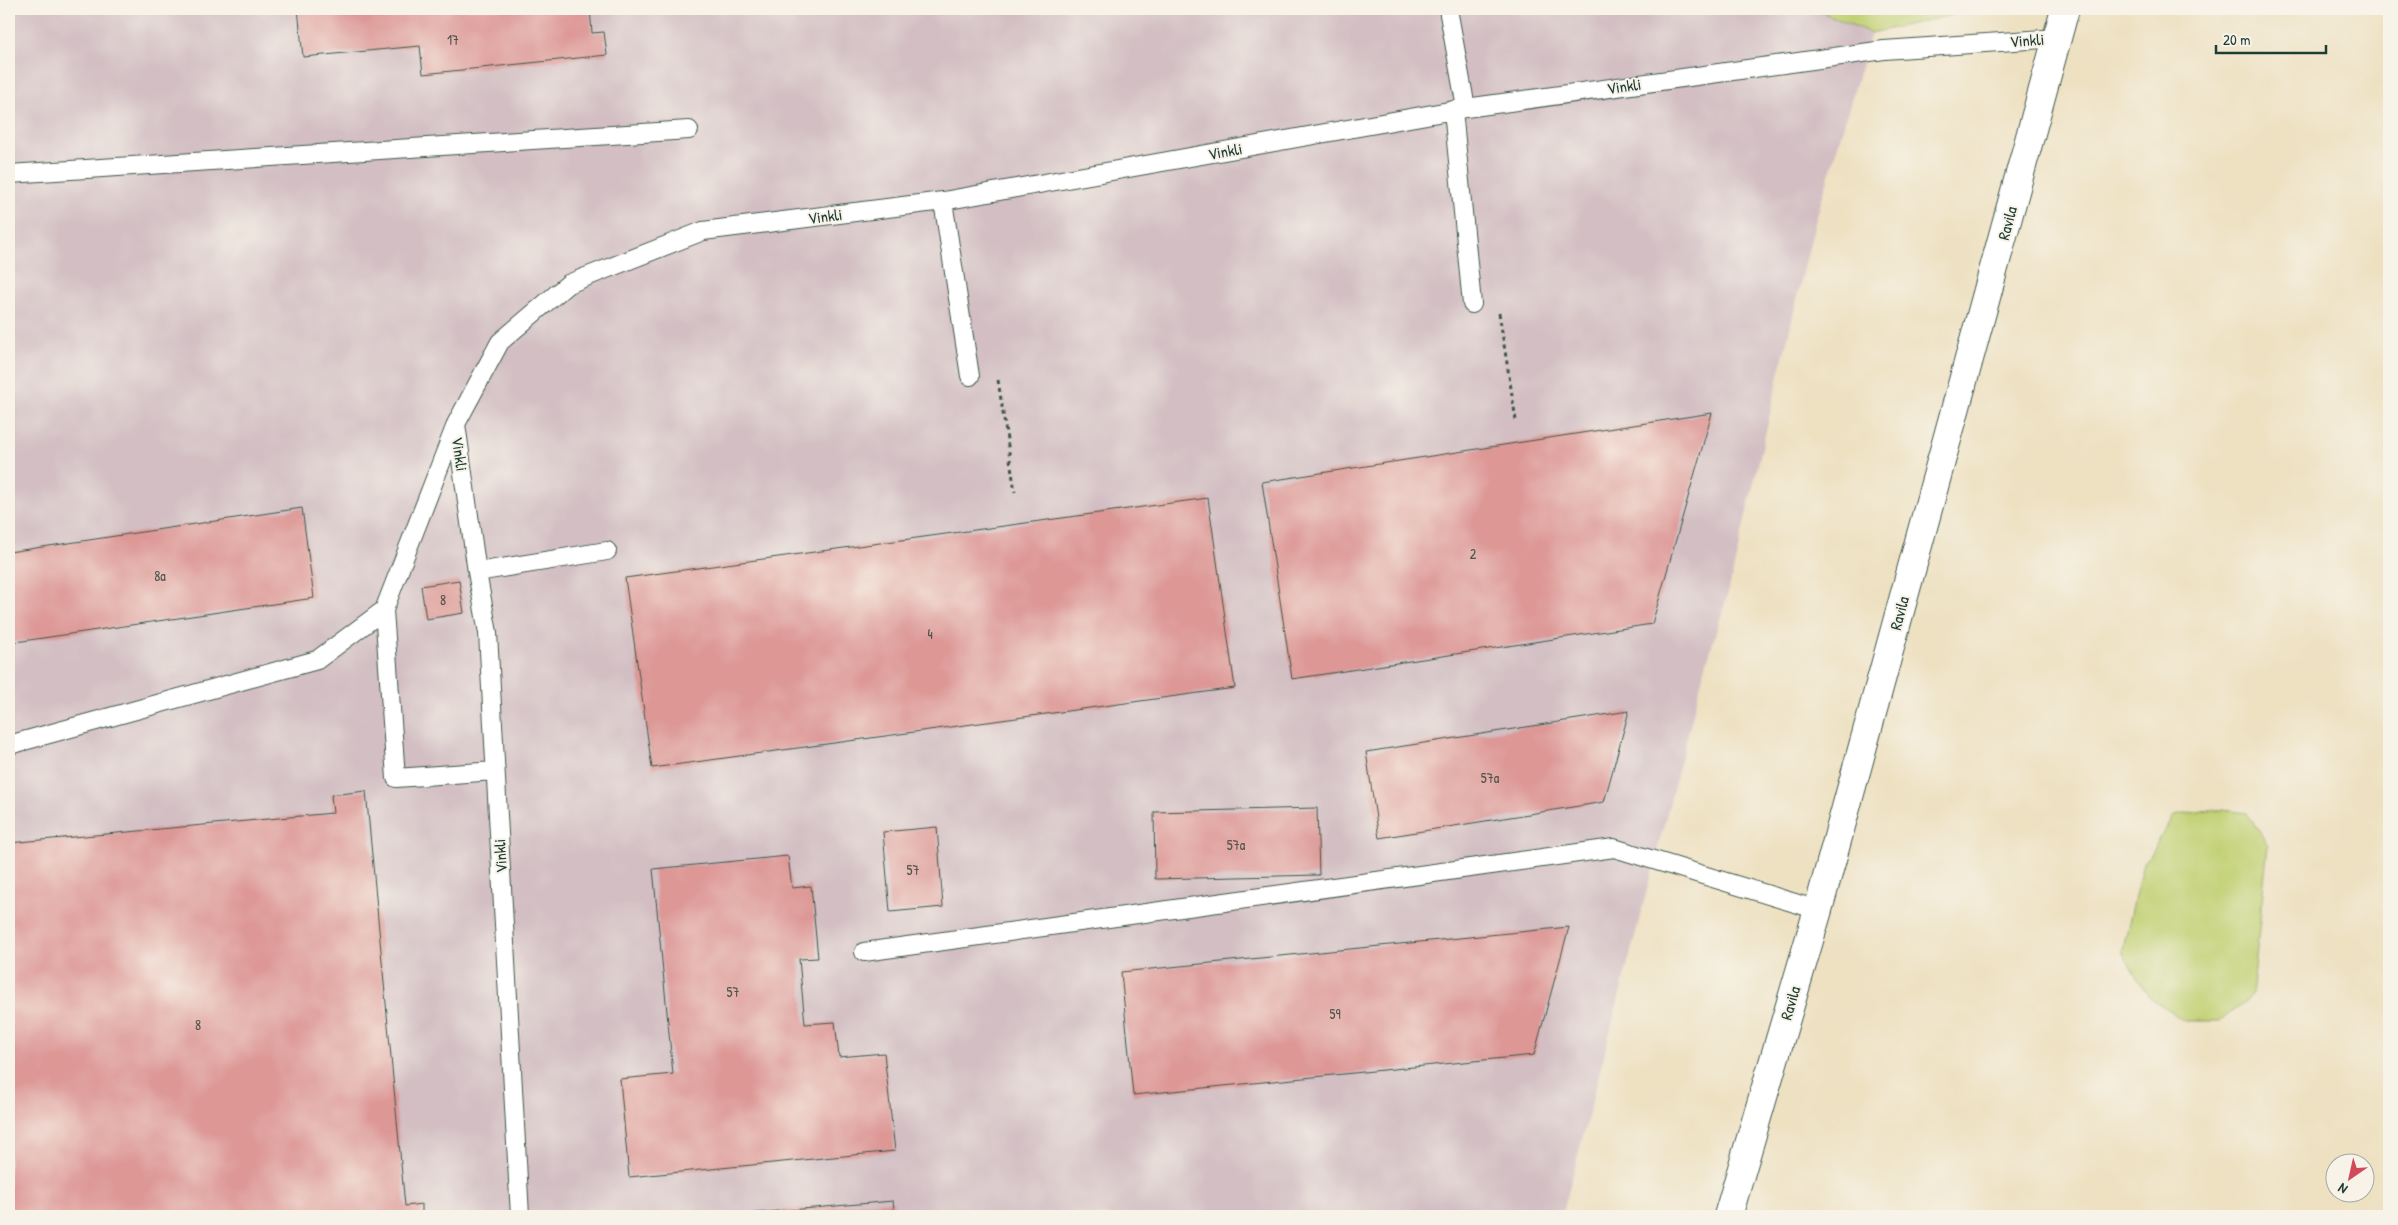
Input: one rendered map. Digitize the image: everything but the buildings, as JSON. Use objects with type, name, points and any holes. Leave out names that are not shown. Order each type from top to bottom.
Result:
[{"type":"street","name":"Ravila","points":[[1728,1216],[1818,910],[2065,9]]},
{"type":"lane","points":[[1448,9],[1460,109],[1472,304]]},
{"type":"lane","name":"Vinkli","points":[[520,1216],[488,633],[477,572],[456,424],[500,342],[568,284],[703,231],[944,201],[1460,109],[1884,50],[2057,38]]},
{"type":"lane","points":[[9,174],[689,130]]},
{"type":"lane","points":[[944,201],[970,376]]},
{"type":"lane","points":[[456,424],[384,610],[396,778],[495,771]]},
{"type":"lane","points":[[477,572],[607,552]]},
{"type":"lane","points":[[9,745],[317,660],[384,610]]},
{"type":"lane","points":[[864,952],[1614,848],[1818,910]]},
{"type":"path","points":[[1498,309],[1516,420]]},
{"type":"path","points":[[997,372],[1015,492]]},
{"type":"shaded area","points":[[9,9],[1814,9],[1871,33],[1814,226],[1728,593],[1703,675],[1562,1216],[9,1216]]},
{"type":"green space","points":[[1814,9],[1980,9],[1871,33]]},
{"type":"green space","points":[[2214,809],[2247,813],[2268,845],[2252,996],[2220,1021],[2184,1021],[2148,996],[2122,952],[2142,867],[2174,816]]}]
